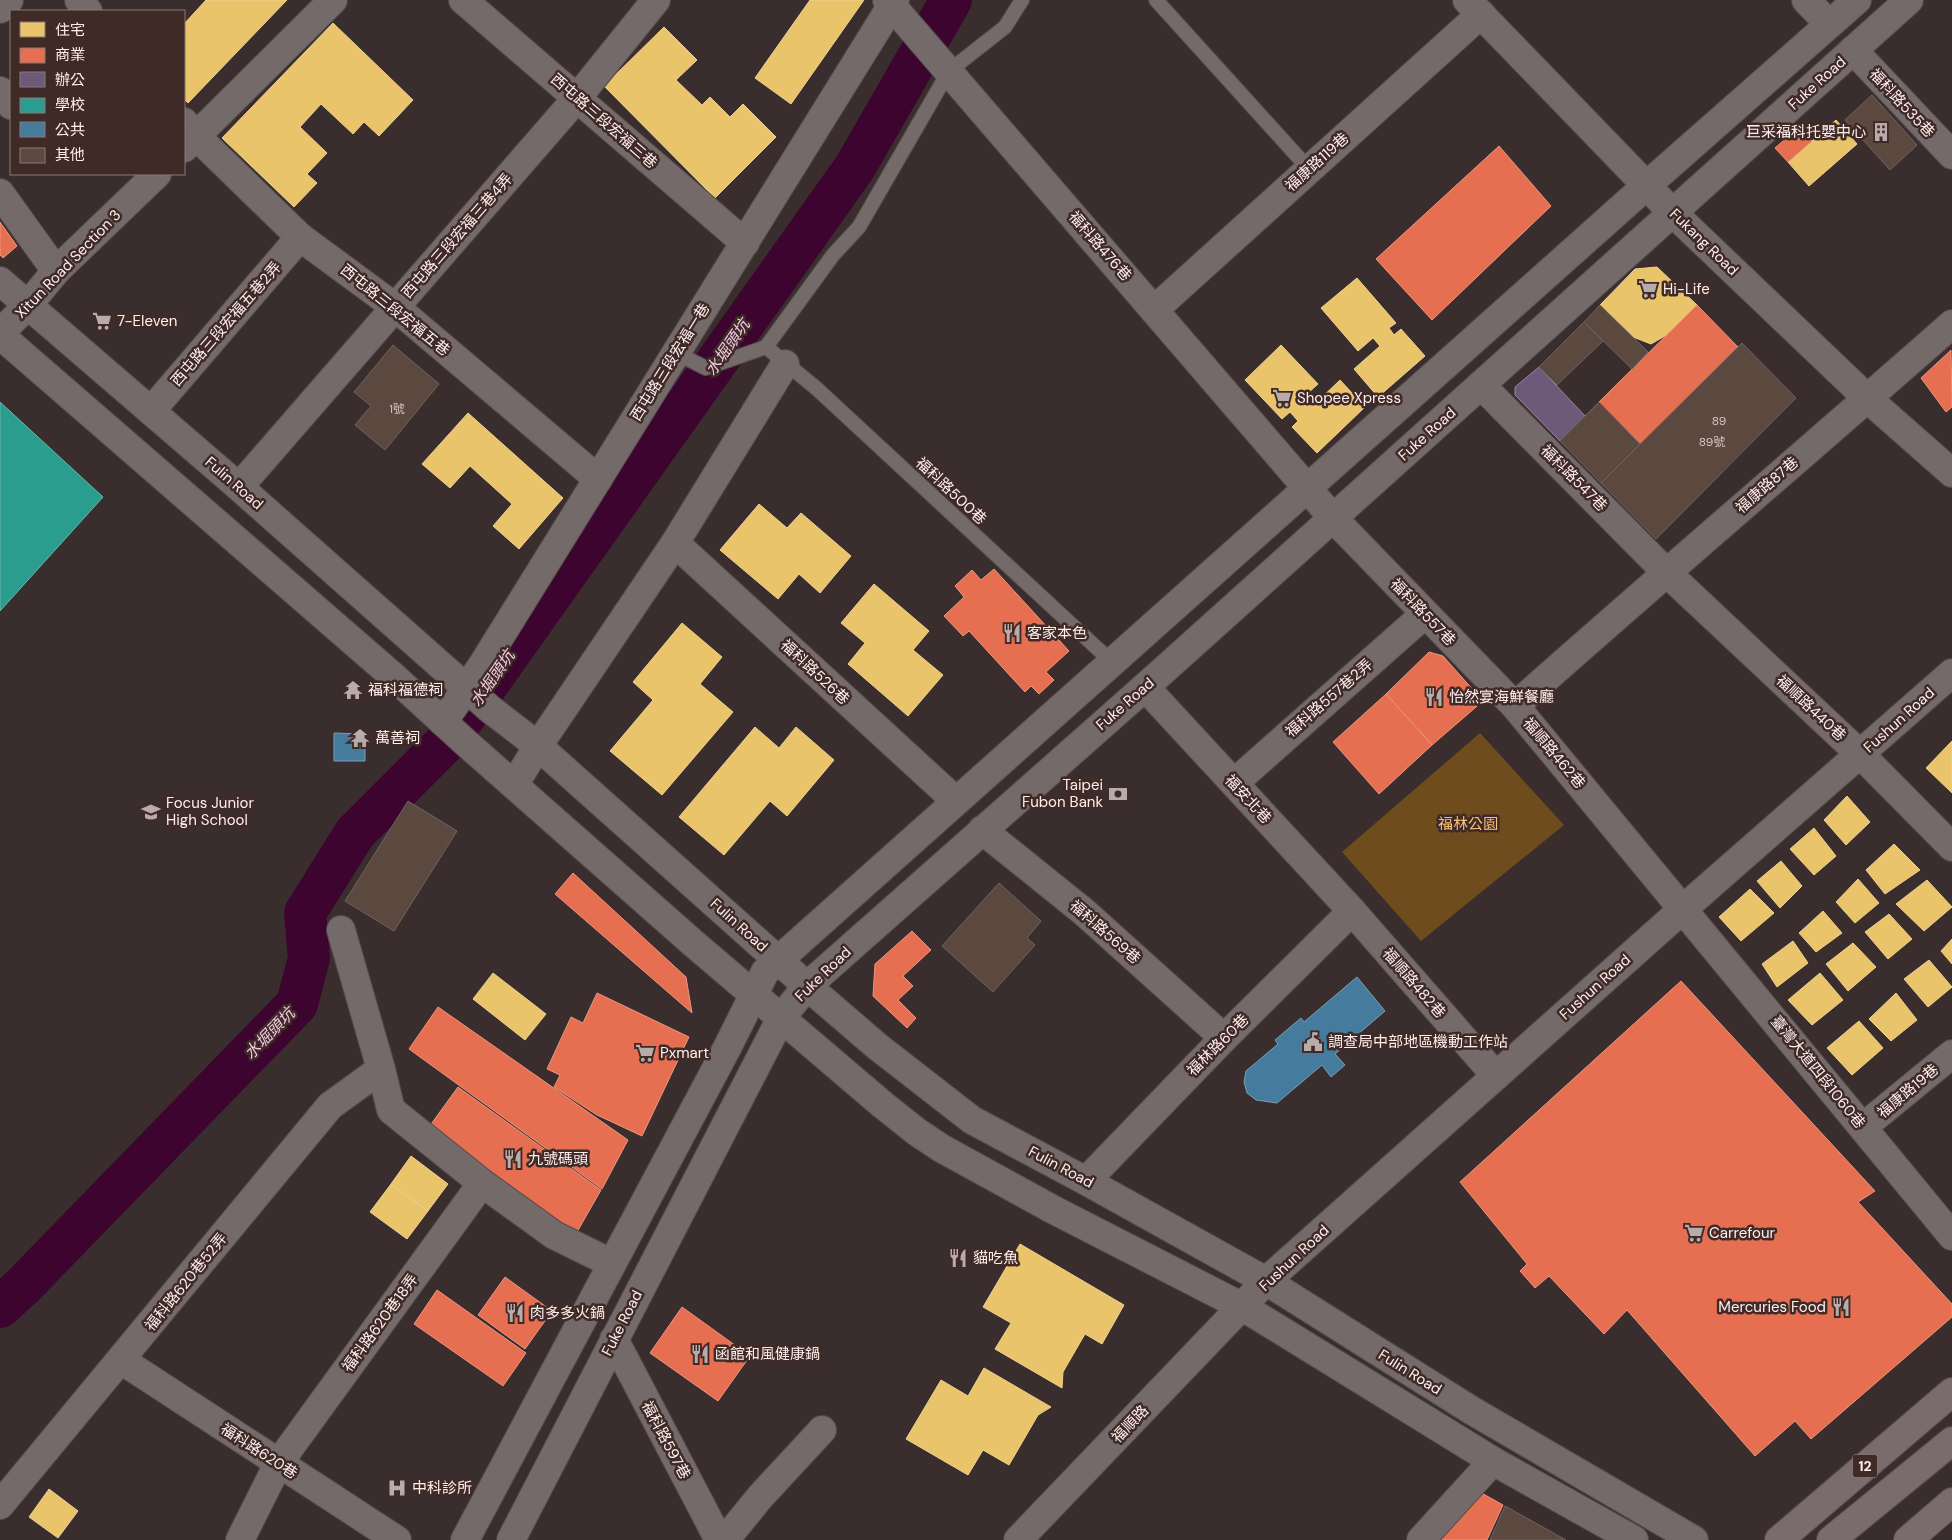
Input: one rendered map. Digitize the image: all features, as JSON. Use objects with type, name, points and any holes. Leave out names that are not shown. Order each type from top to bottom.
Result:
[{"type":"main road","name":"12","points":[[1778,1540],[1952,1392]]},
{"type":"main road","name":"12","points":[[1831,1540],[1952,1441]]},
{"type":"main road","points":[[1908,1540],[1952,1502]]},
{"type":"street","points":[[0,9],[9,0]]},
{"type":"street","points":[[79,0],[87,10]]},
{"type":"street","points":[[188,135],[333,0]]},
{"type":"street","name":"西屯路三段宏福三巷","points":[[463,0],[745,243]]},
{"type":"street","name":"西屯路三段宏福三巷4弄","points":[[239,487],[577,98],[656,0]]},
{"type":"street","points":[[1806,0],[1829,24]]},
{"type":"street","points":[[465,1540],[765,972],[1857,0]]},
{"type":"street","name":"Fuke Road","points":[[511,1540],[781,1018],[807,986],[1145,687],[1909,0]]},
{"type":"street","name":"福科路476巷","points":[[893,4],[1307,488]]},
{"type":"street","name":"西屯路三段宏福一巷","points":[[443,722],[483,664],[893,4]]},
{"type":"street","name":"福康路119巷","points":[[1154,310],[1309,169],[1474,7]]},
{"type":"street","name":"Fukang Road","points":[[1474,7],[1673,213],[1868,399],[1952,473]]},
{"type":"street","name":"福科路535巷","points":[[1853,50],[1952,155]]},
{"type":"street","points":[[0,91],[10,104]]},
{"type":"street","name":"西屯路三段宏福五巷","points":[[188,135],[300,237],[395,307],[598,479]]},
{"type":"street","name":"Xitun Road Section 3","points":[[0,334],[28,305],[56,271],[156,175]]},
{"type":"street","points":[[0,193],[56,271]]},
{"type":"street","name":"西屯路三段宏福五巷2弄","points":[[151,411],[300,237]]},
{"type":"street","name":"Fulin Road","points":[[0,281],[239,487],[466,688],[538,746],[807,986],[878,1047],[972,1120],[1266,1281],[1471,1410],[1694,1540]]},
{"type":"street","name":"福康路87巷","points":[[1666,572],[1868,399],[1952,324]]},
{"type":"street","points":[[0,334],[387,670],[465,742],[753,995],[883,1105],[942,1148],[1052,1209],[1243,1307],[1493,1460],[1634,1540]]},
{"type":"street","points":[[514,785],[538,746],[675,543],[776,355]]},
{"type":"street","name":"福科路547巷","points":[[1481,385],[1666,572]]},
{"type":"street","name":"福科路557巷","points":[[1307,488],[1332,517],[1515,706]]},
{"type":"street","name":"福科路526巷","points":[[675,543],[956,801]]},
{"type":"street","name":"福順路462巷","points":[[1666,572],[1515,706],[1683,909]]},
{"type":"street","name":"福順路440巷","points":[[1666,572],[1860,754],[1952,847]]},
{"type":"street","name":"福科路557巷2弄","points":[[1234,783],[1425,614]]},
{"type":"street","name":"Fushun Road","points":[[1243,1307],[1266,1281],[1683,909],[1952,673]]},
{"type":"street","name":"福安北巷","points":[[1145,687],[1352,911]]},
{"type":"street","name":"福科路569巷","points":[[982,830],[1084,912],[1224,1038]]},
{"type":"street","name":"臺灣大道四段1060巷","points":[[1683,909],[1952,1236]]},
{"type":"street","name":"福林路60巷","points":[[1086,1181],[1224,1038],[1352,911]]},
{"type":"street","name":"福順路482巷","points":[[1352,911],[1496,1076]]},
{"type":"street","points":[[341,930],[382,1069],[391,1110],[482,1183],[554,1235],[611,1263]]},
{"type":"street","name":"福康路19巷","points":[[1863,1127],[1952,1054]]},
{"type":"street","name":"福科路620巷52弄","points":[[0,1505],[330,1106],[382,1069]]},
{"type":"street","name":"福科路620巷18弄","points":[[240,1540],[278,1464],[482,1183]]},
{"type":"street","name":"福順路","points":[[1018,1540],[1243,1307]]},
{"type":"street","name":"福科路597巷","points":[[614,1339],[719,1540]]},
{"type":"street","name":"福科路620巷","points":[[121,1360],[397,1540]]},
{"type":"street","points":[[725,1540],[760,1497],[822,1430]]},
{"type":"street","points":[[1421,1540],[1493,1460]]},
{"type":"lane","points":[[676,353],[706,368],[776,355],[833,255],[859,227],[948,70],[1005,27],[1022,0]]},
{"type":"lane","points":[[1156,0],[1309,169]]},
{"type":"lane","name":"福科路500巷","points":[[776,355],[823,395],[1112,662]]},
{"type":"green space","name":"福林公園","points":[[1480,733],[1564,825],[1421,941],[1342,852]]},
{"type":"building: 住宅","points":[[206,0],[287,0],[188,103],[185,100],[185,23]]},
{"type":"building: 住宅","points":[[810,0],[864,0],[791,104],[755,78]]},
{"type":"building: 住宅","points":[[333,23],[413,100],[379,136],[364,122],[353,134],[321,104],[300,127],[327,153],[307,174],[317,183],[294,207],[222,138]]},
{"type":"building: 住宅","points":[[664,27],[697,60],[676,80],[702,105],[710,97],[730,117],[743,104],[776,137],[715,198],[604,86]]},
{"type":"building: 住宅","points":[[1836,120],[1857,144],[1809,186],[1788,162]]},
{"type":"building: 住宅","points":[[1657,267],[1697,305],[1670,333],[1651,344],[1633,337],[1600,305],[1635,269]]},
{"type":"building: 住宅","points":[[1357,278],[1396,323],[1389,328],[1394,335],[1401,329],[1425,356],[1378,397],[1354,369],[1380,346],[1373,338],[1358,351],[1321,308]]},
{"type":"building: 住宅","points":[[1281,345],[1318,384],[1307,394],[1316,403],[1340,380],[1365,407],[1317,453],[1292,427],[1298,421],[1290,412],[1282,419],[1245,380]]},
{"type":"building: 住宅","points":[[468,413],[563,498],[519,549],[493,526],[512,504],[470,466],[450,488],[422,464]]},
{"type":"building: 住宅","points":[[759,504],[787,528],[801,513],[851,556],[820,593],[799,574],[778,599],[720,550]]},
{"type":"building: 住宅","points":[[874,584],[929,631],[913,650],[943,675],[908,716],[848,664],[865,643],[841,623]]},
{"type":"building: 住宅","points":[[682,623],[722,657],[700,684],[733,712],[662,795],[610,751],[653,700],[633,682]]},
{"type":"building: 住宅","points":[[755,727],[779,748],[796,727],[834,760],[787,816],[770,801],[724,855],[679,817]]},
{"type":"building: 住宅","points":[[1952,741],[1952,793],[1926,768]]},
{"type":"building: 住宅","points":[[1847,796],[1870,822],[1846,845],[1824,820]]},
{"type":"building: 住宅","points":[[1814,828],[1836,856],[1814,875],[1790,849]]},
{"type":"building: 住宅","points":[[1894,844],[1920,870],[1885,894],[1866,870]]},
{"type":"building: 住宅","points":[[1781,861],[1802,886],[1780,908],[1757,881]]},
{"type":"building: 住宅","points":[[1858,879],[1879,903],[1855,923],[1836,902]]},
{"type":"building: 住宅","points":[[1927,880],[1952,907],[1924,931],[1896,904]]},
{"type":"building: 住宅","points":[[1750,889],[1774,913],[1741,941],[1719,917]]},
{"type":"building: 住宅","points":[[1823,911],[1842,933],[1816,952],[1799,933]]},
{"type":"building: 住宅","points":[[1889,914],[1912,939],[1888,959],[1865,932]]},
{"type":"building: 住宅","points":[[1952,939],[1952,964],[1941,951]]},
{"type":"building: 住宅","points":[[1793,941],[1808,963],[1777,987],[1762,964]]},
{"type":"building: 住宅","points":[[1853,943],[1876,967],[1848,991],[1826,964]]},
{"type":"building: 住宅","points":[[1929,960],[1952,987],[1928,1007],[1904,979]]},
{"type":"building: 住宅","points":[[493,973],[546,1014],[525,1040],[473,999]]},
{"type":"building: 住宅","points":[[1820,973],[1843,1000],[1812,1025],[1788,1000]]},
{"type":"building: 住宅","points":[[1896,993],[1917,1020],[1891,1041],[1869,1019]]},
{"type":"building: 住宅","points":[[1859,1021],[1883,1048],[1852,1075],[1827,1048]]},
{"type":"building: 住宅","points":[[411,1156],[448,1184],[428,1211],[391,1184]]},
{"type":"building: 住宅","points":[[391,1184],[428,1211],[407,1239],[370,1212]]},
{"type":"building: 住宅","points":[[1020,1244],[1124,1305],[1102,1344],[1085,1334],[1063,1372],[1062,1388],[995,1349],[1011,1323],[983,1307]]},
{"type":"building: 住宅","points":[[984,1368],[1051,1407],[1038,1415],[1009,1465],[983,1450],[968,1475],[906,1439],[941,1380],[968,1396]]},
{"type":"building: 住宅","points":[[49,1489],[78,1511],[58,1538],[29,1517]]},
{"type":"building: 商業","points":[[1799,127],[1812,141],[1788,162],[1775,148]]},
{"type":"building: 商業","points":[[1499,146],[1551,206],[1432,320],[1376,259]]},
{"type":"building: 商業","points":[[0,222],[17,246],[3,258],[0,255]]},
{"type":"building: 商業","points":[[1697,305],[1738,347],[1640,444],[1599,402]]},
{"type":"building: 商業","points":[[1951,350],[1952,407],[1946,412],[1921,378]]},
{"type":"building: 商業","name":"客家本色","points":[[994,569],[1069,651],[1046,672],[1054,680],[1039,694],[1031,686],[1025,692],[969,631],[963,636],[944,616],[964,597],[955,586],[972,570],[981,580]]},
{"type":"building: 商業","name":"怡然宴海鮮餐廳","points":[[1429,652],[1443,656],[1483,701],[1432,745],[1386,694]]},
{"type":"building: 商業","points":[[1386,694],[1432,745],[1379,794],[1333,742]]},
{"type":"building: 商業","points":[[573,873],[686,977],[692,1013],[555,894]]},
{"type":"building: 商業","points":[[912,931],[931,950],[903,976],[913,986],[898,1000],[916,1018],[907,1028],[873,996],[875,964]]},
{"type":"building: 商業","name":"Carrefour","points":[[1681,981],[1875,1191],[1858,1202],[1952,1304],[1952,1317],[1811,1439],[1795,1421],[1755,1456],[1627,1310],[1604,1334],[1549,1276],[1535,1288],[1520,1271],[1527,1264],[1460,1182]]},
{"type":"building: 商業","points":[[597,993],[689,1037],[642,1136],[597,1115],[554,1087],[560,1075],[547,1069],[571,1017],[583,1023]]},
{"type":"building: 商業","points":[[438,1007],[628,1140],[602,1189],[409,1049]]},
{"type":"building: 商業","name":"九號碼頭","points":[[458,1087],[601,1190],[573,1239],[429,1127]]},
{"type":"building: 商業","name":"肉多多火鍋","points":[[505,1277],[552,1311],[525,1349],[478,1315]]},
{"type":"building: 商業","points":[[437,1290],[526,1353],[503,1386],[414,1324]]},
{"type":"building: 商業","name":"函館和風健康鍋","points":[[682,1307],[750,1356],[718,1401],[650,1353]]},
{"type":"building: 商業","points":[[1478,1491],[1503,1505],[1487,1540],[1436,1540]]},
{"type":"building: 辦公","points":[[1539,367],[1585,416],[1560,441],[1515,395],[1515,387]]},
{"type":"building: 學校","points":[[0,402],[103,497],[0,611]]},
{"type":"building: 公共","points":[[334,733],[365,734],[365,761],[334,761]]},
{"type":"building: 公共","name":"調查局中部地區機動工作站","points":[[1357,977],[1385,1011],[1335,1054],[1345,1065],[1331,1077],[1322,1065],[1277,1103],[1256,1100],[1247,1093],[1244,1082],[1246,1071],[1278,1044],[1275,1040],[1301,1018],[1304,1022]]},
{"type":"building: 其他","name":"巨采福科托嬰中心","points":[[1872,95],[1917,145],[1890,170],[1845,120]]},
{"type":"building: 其他","points":[[1600,305],[1648,352],[1632,369],[1584,322]]},
{"type":"building: 其他","points":[[1584,322],[1603,341],[1557,385],[1539,367]]},
{"type":"building: 其他","points":[[1742,343],[1796,398],[1656,539],[1601,483]]},
{"type":"building: 其他","points":[[393,345],[439,384],[385,450],[355,425],[371,406],[354,392]]},
{"type":"building: 其他","points":[[1599,402],[1640,444],[1601,483],[1560,441]]},
{"type":"building: 其他","points":[[408,801],[457,831],[394,931],[345,901]]},
{"type":"building: 其他","points":[[999,883],[1041,921],[1027,938],[1035,945],[993,992],[942,946]]},
{"type":"building: 其他","points":[[1505,1506],[1566,1540],[1490,1540]]},
{"type":"waterway","name":"水堀頭坑","points":[[0,1307],[23,1286],[297,1004],[309,958],[305,913],[355,833],[448,740],[855,167],[951,0]]},
{"type":"place","name":"巨采福科托嬰中心","points":[[1881,132]]},
{"type":"place","name":"Hi-Life","points":[[1648,289]]},
{"type":"place","name":"7-Eleven","points":[[102,321]]},
{"type":"place","name":"Shopee Xpress","points":[[1282,398]]},
{"type":"place","name":"客家本色","points":[[1012,633]]},
{"type":"place","name":"福科福德祠","points":[[353,690]]},
{"type":"place","name":"怡然宴海鮮餐廳","points":[[1434,697]]},
{"type":"place","name":"萬善祠","points":[[360,738]]},
{"type":"place","name":"Taipei Fubon Bank","points":[[1118,794]]},
{"type":"place","name":"Focus Junior High School","points":[[151,812]]},
{"type":"place","name":"調查局中部地區機動工作站","points":[[1313,1042]]},
{"type":"place","name":"Pxmart","points":[[645,1053]]},
{"type":"place","name":"九號碼頭","points":[[513,1159]]},
{"type":"place","name":"Carrefour","points":[[1694,1233]]},
{"type":"place","name":"貓吃魚","points":[[958,1258]]},
{"type":"place","name":"Mercuries Food","points":[[1841,1307]]},
{"type":"place","name":"肉多多火鍋","points":[[515,1313]]},
{"type":"place","name":"函館和風健康鍋","points":[[700,1354]]},
{"type":"place","name":"中科診所","points":[[397,1488]]}]
